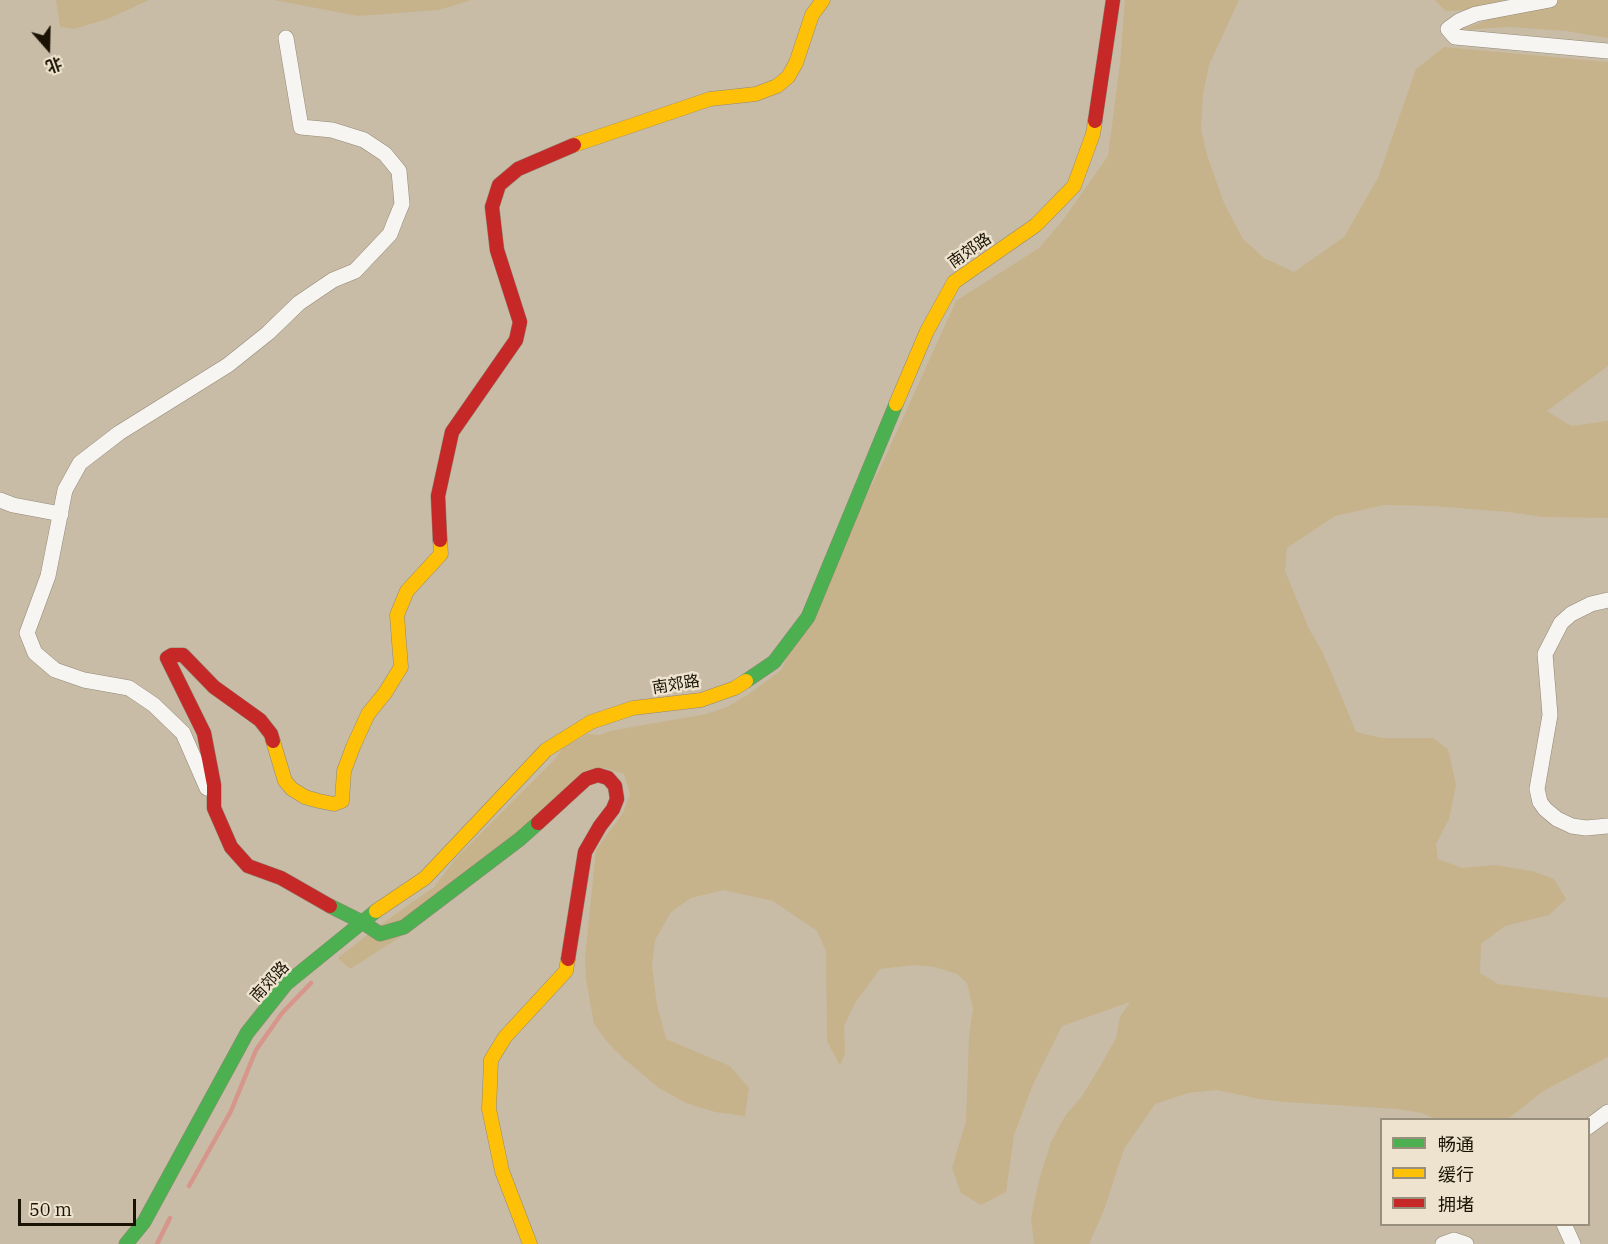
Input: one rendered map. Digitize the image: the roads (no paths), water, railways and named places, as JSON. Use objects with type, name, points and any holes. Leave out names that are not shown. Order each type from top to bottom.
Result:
[{"type":"street","points":[[214,808],[214,784],[204,733],[167,658],[172,655],[183,655],[214,687],[260,720],[272,734],[283,774],[292,789],[305,797],[320,801],[334,804],[342,801],[344,771],[353,747],[369,714],[401,667],[397,615],[400,607],[407,591],[441,554],[438,496],[452,432],[516,340],[520,322],[497,250],[492,207],[499,185],[518,169],[578,143],[710,99],[756,94],[777,86],[788,77],[796,63],[812,15],[823,0]]},
{"type":"street","name":"南郊路","points":[[126,1244],[144,1222],[247,1033],[286,984],[362,922],[425,878],[546,750],[591,722],[633,708],[701,700],[735,687],[774,662],[808,617],[927,331],[954,282],[1036,225],[1074,186],[1093,134],[1113,0]]},
{"type":"street","points":[[1550,0],[1476,15],[1459,21],[1448,29],[1455,37],[1608,51]]},
{"type":"street","points":[[286,38],[301,127],[332,130],[364,140],[385,154],[399,171],[402,204],[390,234],[355,271],[333,280],[299,303],[268,333],[228,365],[119,433],[80,463],[65,490],[48,576],[27,633],[35,653],[55,670],[84,680],[129,688],[154,705],[183,733],[200,767],[231,847],[248,866],[281,878],[380,934],[404,927],[520,839],[586,778],[598,775],[608,778],[615,786],[617,799],[613,809],[585,852],[566,971],[505,1036],[491,1060],[489,1109],[502,1171],[530,1244]]},
{"type":"street","points":[[0,500],[13,505],[61,514]]},
{"type":"street","points":[[1608,600],[1591,604],[1571,614],[1556,630],[1545,654],[1550,715],[1537,789],[1545,809],[1557,819],[1579,827],[1608,826]]},
{"type":"street","points":[[1590,1125],[1608,1112]]},
{"type":"street","points":[[1565,1226],[1573,1244]]},
{"type":"street","points":[[1443,1244],[1455,1240],[1466,1244]]},
{"type":"waterway","points":[[189,1186],[231,1111],[256,1050],[282,1013],[311,983]]},
{"type":"waterway","points":[[157,1244],[170,1218]]}]
